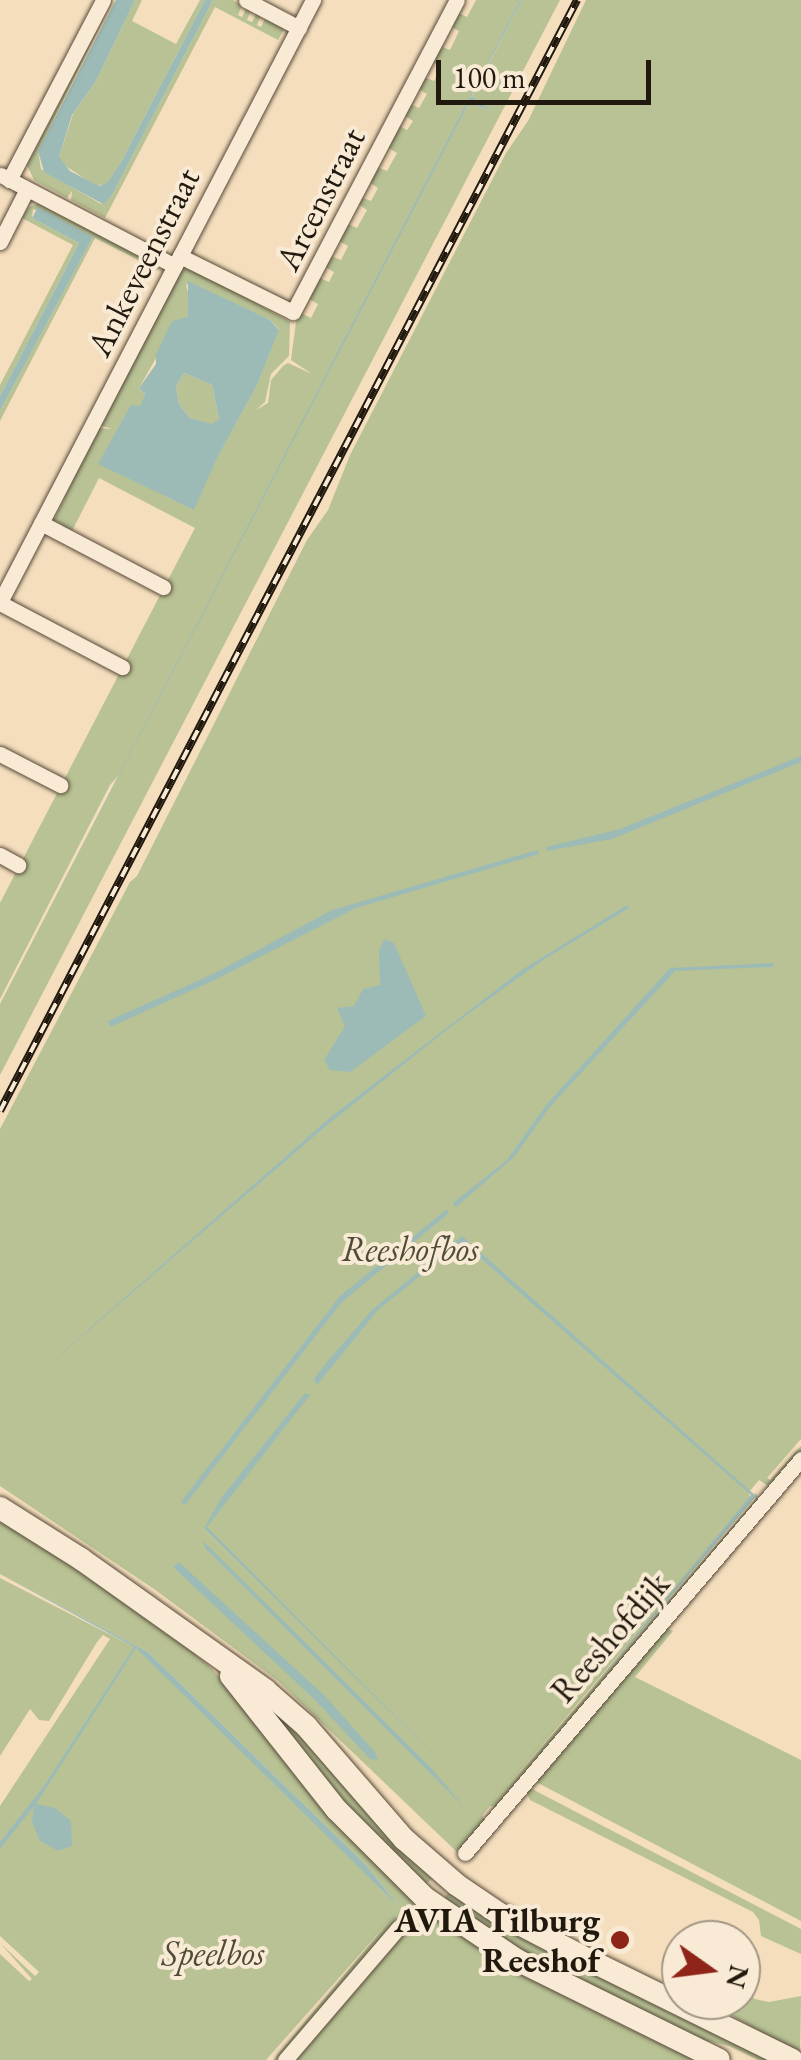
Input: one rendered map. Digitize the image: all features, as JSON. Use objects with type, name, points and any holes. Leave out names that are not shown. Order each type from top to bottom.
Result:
[{"type":"main road","points":[[0,1508],[128,1591],[220,1662],[265,1690],[306,1726],[404,1839],[456,1885],[498,1913],[579,1956],[792,2060]]},
{"type":"main road","points":[[220,1662],[337,1810],[425,1898],[517,1960],[719,2060]]},
{"type":"street","points":[[102,0],[5,177],[177,261]]},
{"type":"street","points":[[246,0],[298,28]]},
{"type":"street","name":"Ankeveenstraat","points":[[122,667],[0,603],[4,583],[41,523],[313,0]]},
{"type":"street","name":"Arcenstraat","points":[[177,261],[293,312],[457,0]]},
{"type":"street","points":[[0,242],[28,189]]},
{"type":"street","points":[[41,523],[163,587]]},
{"type":"street","points":[[0,754],[60,785]]},
{"type":"street","points":[[0,855],[18,865]]},
{"type":"street","name":"Reeshofdijk","points":[[465,1853],[801,1460]]},
{"type":"street","points":[[285,2060],[398,1927]]},
{"type":"green space","points":[[113,0],[38,151],[41,169],[101,204],[111,197],[213,0],[233,0],[242,5],[238,15],[242,17],[247,7],[251,10],[247,20],[252,22],[257,12],[261,15],[257,25],[261,27],[266,17],[284,29],[278,40],[215,7],[105,218],[71,200],[72,191],[67,198],[34,180],[27,165]]},
{"type":"green space","points":[[135,0],[142,0],[132,21],[176,44],[200,0],[205,0],[121,162],[108,183],[96,186],[61,163],[59,157],[73,114],[96,81]]},
{"type":"green space","points":[[476,0],[520,0],[389,254],[469,103],[492,111],[471,98],[522,0],[560,0],[0,1075],[0,1004],[119,775],[110,785],[0,999],[0,903],[195,528],[99,478],[72,531],[54,520],[98,428],[112,429],[99,425],[181,270],[191,268],[290,322],[289,356],[271,374],[265,402],[256,410],[268,403],[271,380],[283,366],[288,363],[312,374],[291,360],[296,322],[301,313],[311,318],[318,304],[309,299],[320,278],[329,282],[334,272],[325,267],[331,256],[341,260],[348,246],[339,241],[348,224],[357,228],[367,210],[358,204],[361,197],[371,201],[378,188],[369,182],[377,167],[387,171],[397,153],[387,147],[398,125],[407,130],[413,121],[404,115],[410,104],[419,108],[427,94],[418,89],[424,77],[434,81],[441,67],[432,62],[440,46],[450,50],[459,31],[450,26],[457,12],[467,17]],"holes":[[[186,284],[270,320],[279,329],[258,383],[216,459],[171,499],[116,470],[145,394],[139,388],[172,330],[188,317],[191,305]]]},
{"type":"green space","name":"Reeshofbos","points":[[586,0],[801,0],[801,1439],[767,1478],[770,1480],[801,1446],[801,1452],[768,1486],[759,1480],[749,1492],[750,1500],[493,1803],[755,1500],[755,1492],[760,1501],[497,1807],[490,1806],[482,1816],[485,1820],[458,1853],[277,1680],[154,1589],[0,1486],[0,1129],[130,882],[137,876],[307,540],[328,510],[350,455],[506,153],[528,121]]},
{"type":"green space","points":[[40,203],[160,266],[158,270],[95,238],[0,421],[0,411],[93,237],[33,209],[32,218],[79,243],[0,396],[0,385],[73,245],[22,218],[29,207]]},
{"type":"green space","points":[[184,373],[212,385],[219,419],[212,425],[190,418],[179,404],[176,387]]},
{"type":"green space","name":"Speelbos","points":[[0,1516],[174,1636],[211,1668],[417,1900],[279,2060],[273,2060],[390,1920],[266,2060],[0,2060],[0,1954],[29,1981],[32,1979],[0,1943],[35,1976],[39,1972],[0,1936],[0,1806],[110,1639],[103,1635],[97,1642],[49,1721],[39,1720],[30,1709],[0,1756],[0,1578],[146,1653],[400,1908],[367,1866],[148,1652],[0,1574]]},
{"type":"green space","points":[[666,1628],[673,1631],[635,1677],[801,1760],[801,1921],[538,1783],[536,1778]]},
{"type":"green space","points":[[260,1693],[304,1732],[434,1876],[424,1887],[385,1855],[344,1808],[256,1697]]},
{"type":"green space","points":[[532,1789],[801,1929],[801,1954],[761,1936],[761,1920],[753,1912],[530,1800],[526,1790]]},
{"type":"green space","points":[[451,1890],[534,1940],[661,2003],[661,2020],[696,2020],[777,2060],[758,2060],[729,2046],[678,2034],[502,1945],[442,1901]]},
{"type":"green space","points":[[431,1910],[708,2060],[293,2060],[419,1914],[424,1918]]},
{"type":"green space","points":[[801,1996],[800,2054],[740,2020],[761,2020],[761,2000]]},
{"type":"water","points":[[116,0],[135,0],[96,81],[72,115],[59,157],[70,171],[99,186],[108,182],[121,162],[205,0],[213,0],[111,197],[103,204],[44,172],[38,151]]},
{"type":"water","points":[[520,0],[471,97],[492,111],[469,103],[0,1004]]},
{"type":"water","points":[[38,207],[93,237],[0,411],[0,396],[79,243],[32,218]]},
{"type":"water","points":[[188,281],[270,320],[279,330],[258,383],[194,510],[98,464],[131,405],[140,406],[145,394],[139,388],[156,364],[156,354],[172,321],[188,317]],"holes":[[[184,373],[212,385],[219,419],[212,424],[190,418],[179,404],[176,387]]]},
{"type":"water","points":[[801,756],[801,762],[612,839],[547,851],[546,847],[620,829]]},
{"type":"water","points":[[537,850],[539,854],[356,908],[217,979],[110,1027],[108,1021],[215,973],[332,910]]},
{"type":"water","points":[[627,905],[629,908],[543,960],[453,1025],[326,1126],[24,1386],[332,1116],[522,970]]},
{"type":"water","points":[[384,939],[394,943],[426,1016],[350,1072],[330,1070],[324,1060],[345,1026],[337,1008],[354,1006],[363,989],[380,985],[379,951]]},
{"type":"water","points":[[774,963],[773,967],[675,971],[549,1108],[514,1157],[456,1207],[453,1203],[507,1160],[547,1104],[670,968]]},
{"type":"water","points":[[447,1209],[449,1213],[341,1303],[185,1505],[181,1502],[340,1296]]},
{"type":"water","points":[[462,1236],[756,1496],[584,1698],[751,1495],[462,1242],[378,1310],[317,1385],[314,1379],[372,1310]]},
{"type":"water","points":[[305,1393],[310,1395],[207,1527],[467,1788],[204,1528],[222,1497]]},
{"type":"water","points":[[203,1541],[430,1767],[466,1809],[205,1548]]},
{"type":"water","points":[[179,1562],[325,1696],[378,1760],[370,1759],[315,1700],[173,1567]]},
{"type":"water","points":[[0,1574],[148,1652],[367,1866],[400,1908],[136,1648],[36,1804],[55,1808],[71,1821],[72,1846],[58,1851],[40,1841],[32,1822],[34,1806],[0,1849],[0,1842],[44,1786],[134,1647]]},
{"type":"railway","points":[[0,1111],[577,0]]},
{"type":"place","name":"AVIA Tilburg Reeshof","points":[[620,1940]]}]
